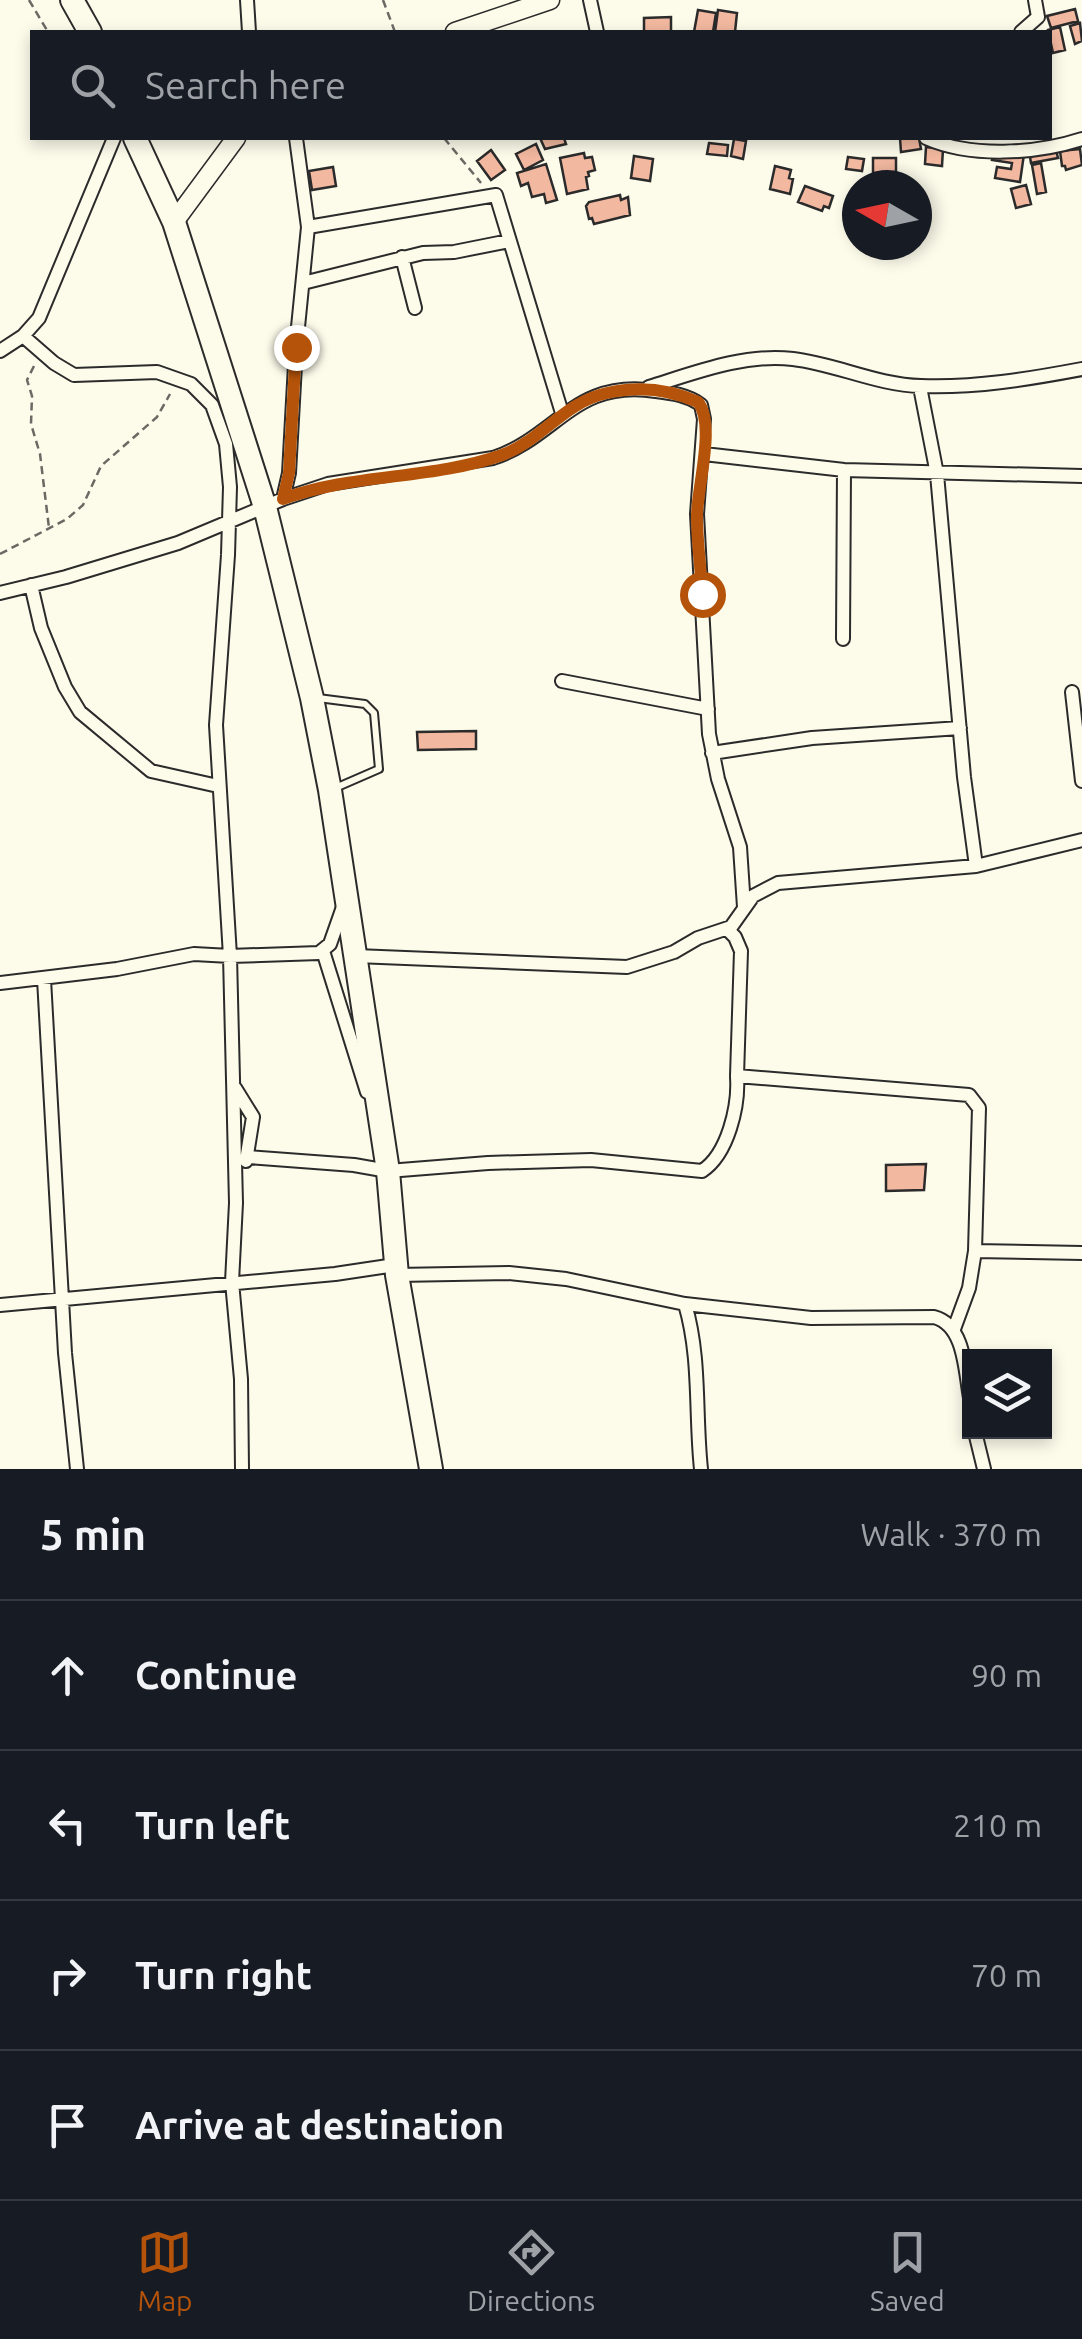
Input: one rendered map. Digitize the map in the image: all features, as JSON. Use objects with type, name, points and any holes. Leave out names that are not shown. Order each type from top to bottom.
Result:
[{"type":"highway","points":[[72,0],[89,30]]},
{"type":"highway","points":[[136,140],[174,222],[274,503],[330,790],[388,1171],[396,1270],[431,1469]]},
{"type":"street","points":[[247,0],[249,30]]},
{"type":"street","points":[[461,30],[550,0]]},
{"type":"street","points":[[590,0],[597,30]]},
{"type":"street","points":[[1023,30],[1038,17],[1034,0]]},
{"type":"street","points":[[932,140],[987,149],[1046,149],[1082,139]]},
{"type":"street","points":[[0,350],[21,338],[39,318],[113,140]]},
{"type":"street","points":[[174,222],[235,140]]},
{"type":"street","points":[[274,503],[289,473],[308,227],[296,140]]},
{"type":"street","points":[[308,227],[491,195],[498,197],[562,413]]},
{"type":"street","points":[[302,283],[402,258],[509,241]]},
{"type":"street","points":[[402,258],[416,308]]},
{"type":"street","points":[[21,338],[74,374],[156,372],[202,392],[217,415],[229,469],[218,676],[218,786],[230,956],[236,1203],[232,1282],[242,1379],[242,1469]]},
{"type":"street","points":[[0,593],[163,547],[328,484],[493,458],[517,448],[562,413],[602,394],[642,389],[707,369],[792,358],[882,381],[920,386],[1013,382],[1082,368]]},
{"type":"street","points":[[920,386],[937,474],[976,866]]},
{"type":"street","points":[[642,389],[676,394],[701,405],[704,454],[697,514],[708,709],[712,753],[740,847],[744,907]]},
{"type":"street","points":[[704,454],[844,470],[1082,476]]},
{"type":"street","points":[[844,470],[844,639]]},
{"type":"street","points":[[31,586],[41,628],[65,686],[87,720],[110,734],[151,771],[218,786]]},
{"type":"street","points":[[562,680],[708,709]]},
{"type":"street","points":[[1072,692],[1082,781]]},
{"type":"street","points":[[712,753],[812,738],[960,728]]},
{"type":"street","points":[[356,956],[627,967],[727,930],[764,888],[791,880],[976,866],[1082,840]]},
{"type":"street","points":[[0,983],[194,954],[324,952],[346,900]]},
{"type":"street","points":[[248,1157],[388,1171],[591,1160],[702,1171],[710,1165],[735,1116],[739,1096],[741,950],[727,930]]},
{"type":"street","points":[[324,952],[366,1090],[381,1123]]},
{"type":"street","points":[[44,979],[64,1354],[77,1469]]},
{"type":"street","points":[[737,1076],[969,1095],[980,1108],[975,1251],[954,1330],[962,1364]]},
{"type":"street","points":[[234,1086],[254,1116],[236,1203]]},
{"type":"street","points":[[975,1251],[1082,1253]]},
{"type":"street","points":[[0,1305],[396,1270],[524,1274],[685,1304],[838,1320],[934,1317],[954,1330]]},
{"type":"street","points":[[685,1304],[696,1360],[702,1469]]},
{"type":"street","points":[[977,1439],[984,1469]]},
{"type":"lane","points":[[312,698],[364,704],[374,713],[379,769],[330,790]]},
{"type":"path","points":[[30,0],[47,30]]},
{"type":"path","points":[[383,0],[394,30]]},
{"type":"path","points":[[446,140],[491,195]]},
{"type":"path","points":[[21,338],[34,366],[27,380],[32,396],[31,424],[40,454],[49,530]]},
{"type":"path","points":[[0,554],[49,530],[83,505],[100,466],[157,417],[179,379]]},
{"type":"building","points":[[1075,9],[1078,21],[1051,28],[1047,16]]},
{"type":"building","points":[[698,10],[716,13],[713,30],[694,30]]},
{"type":"building","points":[[718,10],[737,13],[735,30],[715,30]]},
{"type":"building","points":[[671,17],[671,30],[644,30],[644,18]]},
{"type":"building","points":[[1080,23],[1082,41],[1075,44],[1070,26]]},
{"type":"building","points":[[1060,27],[1065,50],[1053,53],[1052,30],[1048,30]]},
{"type":"building","points":[[541,140],[565,140],[566,144],[545,149]]},
{"type":"building","points":[[734,140],[746,141],[743,159],[731,156]]},
{"type":"building","points":[[900,140],[919,140],[921,149],[901,152]]},
{"type":"building","points":[[709,143],[728,145],[727,156],[707,154]]},
{"type":"building","points":[[536,144],[543,160],[524,170],[516,154]]},
{"type":"building","points":[[1055,146],[1058,158],[1031,163],[1029,151]]},
{"type":"building","points":[[926,147],[943,149],[942,166],[925,164]]},
{"type":"building","points":[[1080,149],[1082,165],[1066,170],[1060,151]]},
{"type":"building","points":[[491,150],[505,170],[491,180],[477,161]]},
{"type":"building","points":[[994,150],[1024,154],[1020,182],[995,178],[997,167],[1011,169],[1012,163],[992,160]]},
{"type":"building","points":[[584,153],[585,158],[592,157],[595,170],[586,177],[588,189],[567,194],[560,158]]},
{"type":"building","points":[[634,156],[653,159],[650,181],[631,178]]},
{"type":"building","points":[[848,157],[864,159],[862,170],[846,169]]},
{"type":"building","points":[[873,158],[896,158],[896,170],[873,170]]},
{"type":"building","points":[[1041,163],[1046,192],[1037,194],[1032,165]]},
{"type":"building","points":[[546,164],[557,200],[546,203],[544,194],[532,197],[528,183],[521,186],[517,173]]},
{"type":"building","points":[[775,166],[791,170],[790,194],[770,189]]},
{"type":"building","points":[[333,167],[336,186],[312,190],[309,171]]},
{"type":"building","points":[[1026,185],[1031,204],[1016,208],[1011,189]]},
{"type":"building","points":[[805,186],[833,196],[829,208],[824,206],[822,211],[798,202]]},
{"type":"building","points":[[620,195],[621,200],[628,197],[630,215],[594,224],[589,219],[589,202]]},
{"type":"building","points":[[476,731],[476,749],[418,750],[417,732]]},
{"type":"building","points":[[926,1164],[924,1190],[886,1191],[886,1165]]},
{"type":"route","points":[[296,347],[289,473],[283,499],[328,484],[405,474],[504,454],[577,403],[602,394],[652,390],[698,402],[704,419],[697,514],[702,594]]}]
